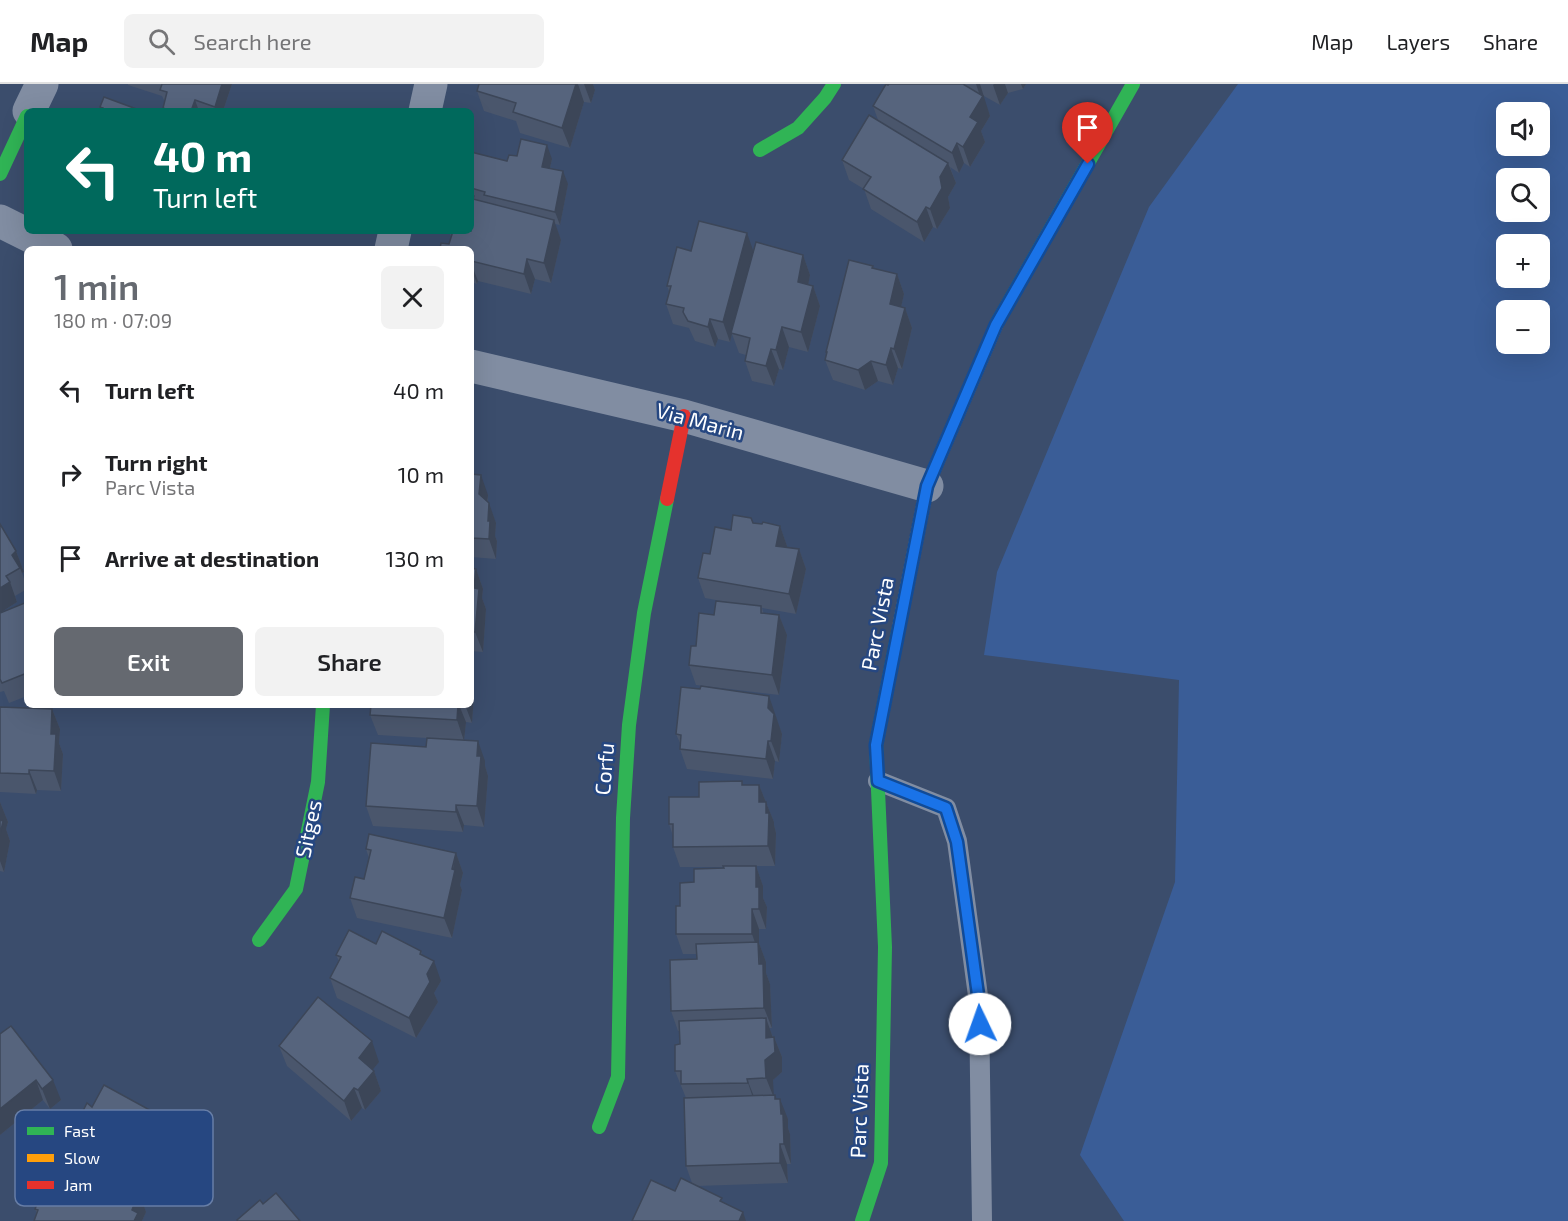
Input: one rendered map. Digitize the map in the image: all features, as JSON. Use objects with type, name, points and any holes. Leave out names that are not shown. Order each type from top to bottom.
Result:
[{"type":"street","points":[[30,108],[42,84]]},
{"type":"street","points":[[426,108],[431,84]]},
{"type":"street","points":[[760,150],[798,128],[825,98],[834,84]]},
{"type":"street","name":"Parc Vista","points":[[862,1221],[881,1163],[885,948],[876,745],[927,486],[996,325],[1133,84]]},
{"type":"street","points":[[0,174],[24,122]]},
{"type":"street","points":[[0,221],[24,233]]},
{"type":"street","points":[[26,234],[50,246]]},
{"type":"street","name":"Via Marin","points":[[474,367],[684,416],[927,486]]},
{"type":"street","name":"Corfu","points":[[599,1127],[618,1077],[621,836],[634,681],[645,611],[684,416]]},
{"type":"street","name":"Sitges","points":[[259,940],[296,889],[318,783],[323,708]]},
{"type":"lane","points":[[878,781],[946,808],[957,842],[979,1002],[982,1221]]},
{"type":"shaded area","points":[[1238,84],[1568,84],[1568,1221],[1124,1221],[1080,1155],[1175,882],[1179,680],[984,655],[997,572],[1149,207]]},
{"type":"building","points":[[162,84],[222,84],[215,107],[195,100],[192,108],[163,108],[167,92],[160,90]]},
{"type":"building","points":[[479,84],[576,84],[562,128],[513,112],[516,103],[477,91]]},
{"type":"building","points":[[886,84],[963,84],[983,96],[970,117],[978,122],[963,147],[957,143],[952,153],[873,106]]},
{"type":"building","points":[[104,97],[134,108],[103,108],[100,107]]},
{"type":"building","points":[[869,115],[948,163],[940,177],[942,188],[930,209],[926,207],[917,222],[863,189],[871,177],[842,160]]},
{"type":"building","points":[[521,139],[547,145],[542,167],[563,171],[555,212],[484,195],[485,192],[474,189],[474,153],[507,161],[509,155],[517,156]]},
{"type":"building","points":[[474,199],[554,220],[544,263],[527,259],[524,274],[474,262],[474,246],[440,246],[441,243],[449,244],[452,234],[474,234]]},
{"type":"building","points":[[699,221],[747,233],[723,322],[710,319],[708,327],[688,321],[683,312],[684,308],[666,304],[671,286],[667,286],[677,247],[691,251]]},
{"type":"building","points":[[756,242],[803,255],[798,282],[813,286],[801,332],[782,327],[776,350],[771,349],[766,366],[745,361],[750,338],[731,333]]},
{"type":"building","points":[[849,260],[897,274],[890,304],[905,308],[894,349],[891,348],[886,365],[871,361],[858,370],[825,360]]},
{"type":"building","points":[[474,474],[481,475],[479,494],[489,503],[489,539],[474,538]]},
{"type":"building","points":[[733,515],[751,518],[753,523],[762,524],[763,522],[780,526],[776,546],[799,549],[789,594],[698,578],[703,553],[710,554],[715,527],[731,530]]},
{"type":"building","points":[[0,524],[16,551],[12,555],[20,568],[6,576],[10,582],[0,588]]},
{"type":"building","points":[[474,588],[479,589],[474,632]]},
{"type":"building","points":[[716,601],[761,606],[761,613],[779,615],[772,675],[689,665],[691,646],[696,646],[699,613],[714,615]]},
{"type":"building","points":[[24,603],[24,674],[2,683],[0,679],[0,613]]},
{"type":"building","points":[[701,686],[769,696],[768,708],[774,714],[766,759],[680,749],[681,735],[676,734],[681,687],[700,689]]},
{"type":"building","points":[[0,707],[52,709],[51,734],[56,734],[54,771],[29,770],[29,774],[0,773]]},
{"type":"building","points":[[371,708],[458,708],[457,720],[370,715]]},
{"type":"building","points":[[427,738],[478,741],[477,756],[481,756],[477,806],[456,805],[456,812],[366,806],[371,743],[426,747]]},
{"type":"building","points":[[742,781],[742,785],[759,785],[759,802],[766,802],[766,813],[769,813],[768,846],[673,847],[673,824],[669,824],[669,797],[699,797],[699,782]]},
{"type":"building","points":[[369,834],[456,853],[452,869],[455,870],[444,918],[350,898],[355,877],[364,879],[371,850],[366,849]]},
{"type":"building","points":[[723,866],[756,866],[759,909],[752,909],[752,934],[676,934],[676,906],[680,906],[680,883],[694,882],[694,869],[724,868]]},
{"type":"building","points":[[349,930],[376,944],[382,931],[421,951],[420,954],[434,961],[427,974],[430,982],[409,1018],[330,978],[341,957],[336,955]]},
{"type":"building","points":[[758,942],[759,964],[763,964],[764,1008],[671,1011],[670,960],[697,959],[696,944]]},
{"type":"building","points":[[318,997],[372,1041],[359,1058],[374,1071],[358,1090],[354,1088],[344,1101],[279,1046]]},
{"type":"building","points":[[766,1018],[766,1038],[774,1037],[775,1052],[765,1060],[766,1078],[747,1079],[748,1083],[681,1084],[681,1071],[675,1071],[675,1045],[680,1044],[679,1021]]},
{"type":"building","points":[[11,1026],[53,1080],[42,1089],[36,1080],[0,1109],[0,1034]]},
{"type":"building","points":[[104,1085],[150,1110],[84,1110],[87,1103],[92,1107]]},
{"type":"building","points":[[775,1095],[775,1099],[780,1099],[781,1114],[783,1114],[784,1144],[780,1144],[780,1163],[686,1166],[684,1098]]},
{"type":"building","points":[[681,1178],[722,1198],[720,1201],[743,1212],[739,1221],[632,1221],[651,1180],[675,1191]]},
{"type":"building","points":[[276,1193],[300,1221],[237,1220],[260,1200],[263,1204]]},
{"type":"building","points":[[36,1206],[134,1206],[132,1210],[138,1213],[134,1221],[34,1221],[38,1210],[35,1209]]},
{"type":"traffic: fast","points":[[760,150],[798,128],[825,98],[834,84]]},
{"type":"traffic: fast","points":[[997,323],[1133,84]]},
{"type":"traffic: fast","points":[[0,174],[24,122]]},
{"type":"traffic: fast","points":[[599,1127],[618,1077],[623,818],[629,725],[644,613],[667,499]]},
{"type":"traffic: fast","points":[[862,1221],[881,1163],[885,947],[876,745],[899,627]]},
{"type":"traffic: fast","points":[[259,940],[296,889],[318,782],[323,708]]},
{"type":"traffic: slow","points":[[899,627],[927,486],[997,323]]},
{"type":"traffic: jam","points":[[667,499],[684,416]]},
{"type":"route","points":[[980,1024],[957,842],[946,808],[878,781],[876,745],[927,486],[996,325],[1088,164]]}]
